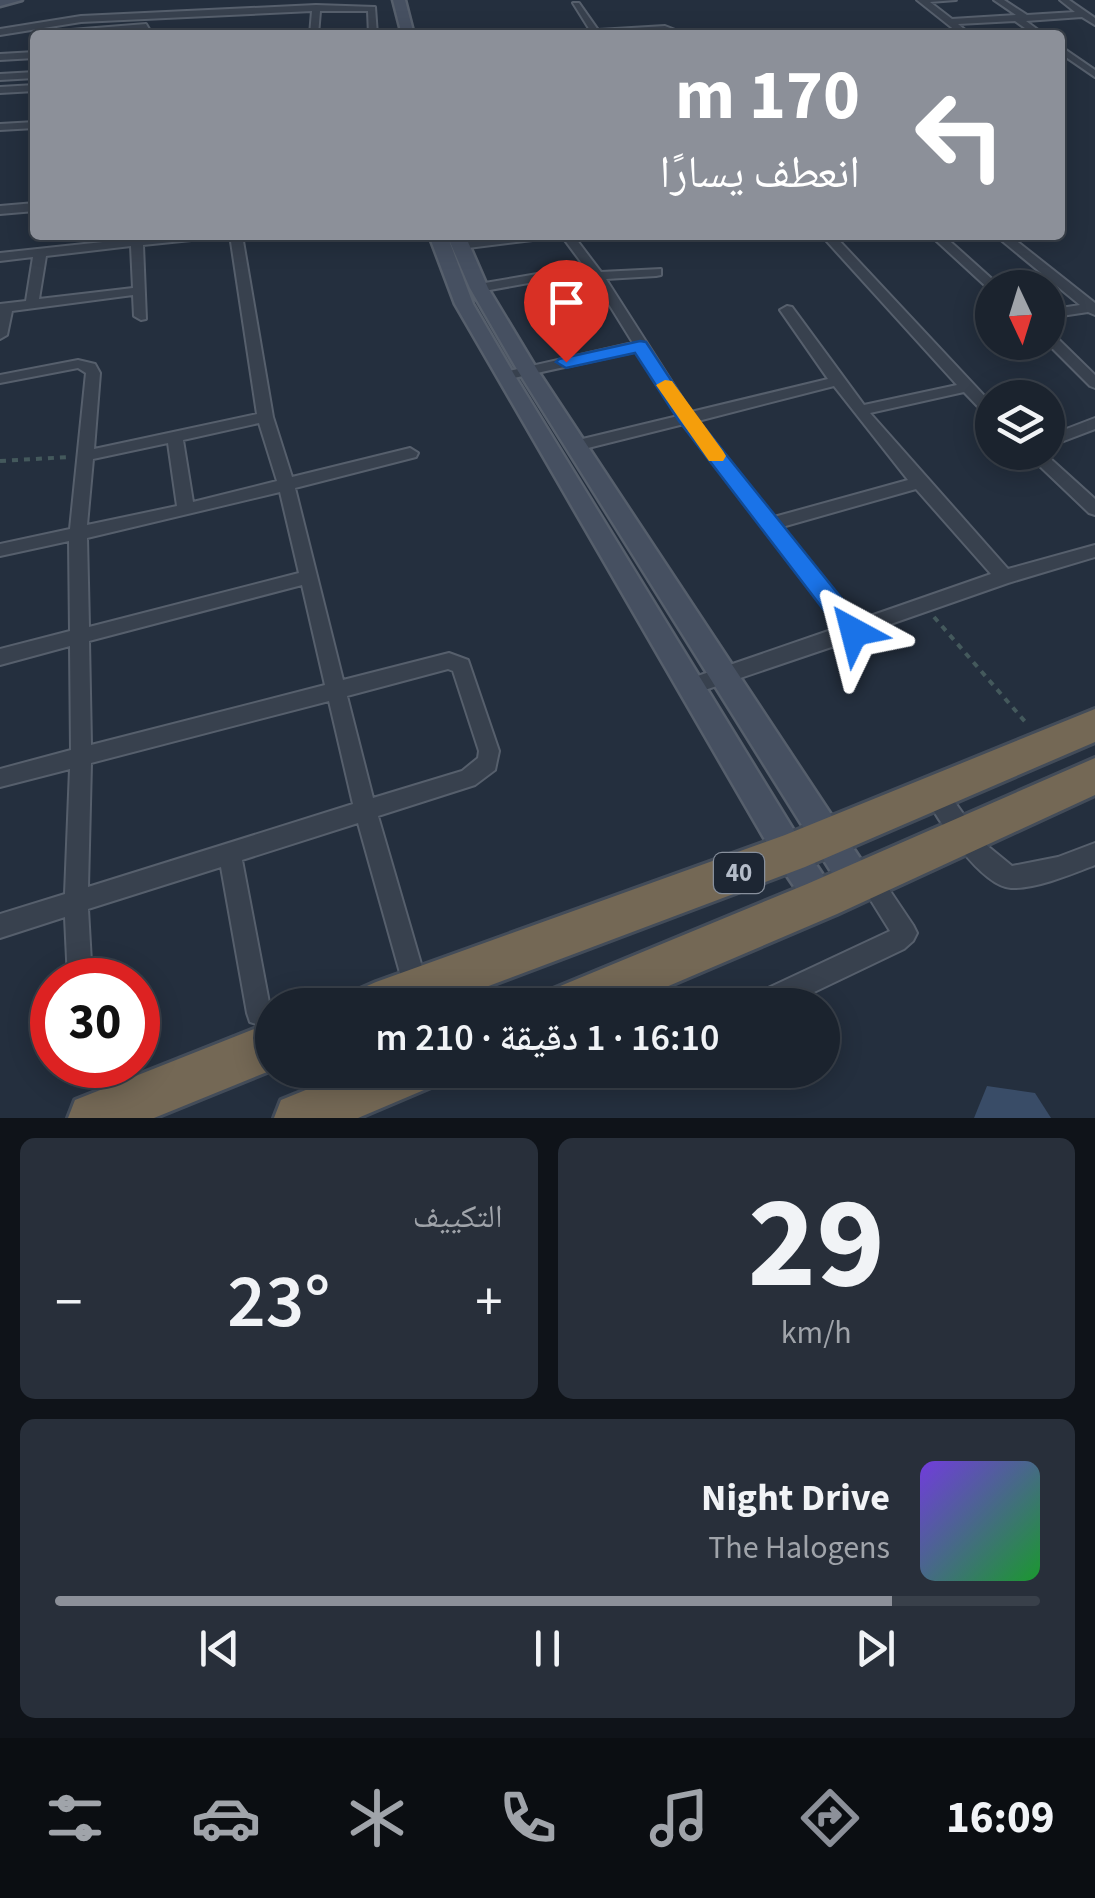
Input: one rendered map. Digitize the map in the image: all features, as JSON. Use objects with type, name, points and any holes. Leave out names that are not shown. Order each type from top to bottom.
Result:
[{"type":"highway","name":"40","points":[[442,988],[790,854],[932,790],[1095,724]]},
{"type":"highway","name":"40","points":[[609,988],[1095,776]]},
{"type":"highway","points":[[160,1063],[255,1033]]},
{"type":"highway","points":[[300,1118],[371,1088]]},
{"type":"main road","points":[[0,2],[16,0]]},
{"type":"main road","points":[[387,0],[393,30]]},
{"type":"main road","points":[[399,0],[407,30]]},
{"type":"main road","points":[[451,240],[464,304],[576,446],[828,836],[849,886]]},
{"type":"main road","points":[[452,240],[479,288],[517,373],[790,854],[849,886]]},
{"type":"street","points":[[922,1],[952,0]]},
{"type":"street","points":[[998,0],[1035,30]]},
{"type":"street","points":[[1064,0],[1095,22]]},
{"type":"street","points":[[922,1],[961,30]]},
{"type":"street","points":[[576,5],[594,30]]},
{"type":"street","points":[[314,30],[316,8]]},
{"type":"street","points":[[0,35],[65,21],[316,8],[372,10],[373,30]]},
{"type":"street","points":[[951,22],[1083,14]]},
{"type":"street","points":[[146,30],[148,15]]},
{"type":"street","points":[[0,35],[30,36]]},
{"type":"street","points":[[0,57],[30,55]]},
{"type":"street","points":[[1065,57],[1095,55]]},
{"type":"street","points":[[1065,57],[1095,74]]},
{"type":"street","points":[[0,77],[30,74]]},
{"type":"street","points":[[0,90],[30,88]]},
{"type":"street","points":[[0,127],[30,125]]},
{"type":"street","points":[[0,210],[30,207]]},
{"type":"street","points":[[0,256],[155,240]]},
{"type":"street","points":[[237,240],[264,417],[286,484],[365,810],[416,988]]},
{"type":"street","points":[[572,240],[686,416],[854,632]]},
{"type":"street","points":[[832,240],[975,396]]},
{"type":"street","points":[[942,240],[976,270]]},
{"type":"street","points":[[1007,240],[1094,309]]},
{"type":"street","points":[[137,242],[141,316]]},
{"type":"street","points":[[32,304],[40,252]]},
{"type":"street","points":[[479,288],[594,272],[656,272]]},
{"type":"street","points":[[0,335],[3,307],[137,291]]},
{"type":"street","points":[[1065,312],[1094,309]]},
{"type":"street","points":[[787,310],[860,411],[1004,577]]},
{"type":"street","points":[[517,373],[640,346]]},
{"type":"street","points":[[1065,354],[1095,383]]},
{"type":"street","points":[[0,378],[71,364],[90,367],[93,381],[78,534],[79,958]]},
{"type":"street","points":[[576,446],[837,381]]},
{"type":"street","points":[[860,411],[967,388]]},
{"type":"street","points":[[84,456],[264,417]]},
{"type":"street","points":[[1065,435],[1095,423]]},
{"type":"street","points":[[175,437],[186,510]]},
{"type":"street","points":[[0,550],[186,510],[410,453]]},
{"type":"street","points":[[1053,470],[1095,508]]},
{"type":"street","points":[[769,524],[918,482]]},
{"type":"street","points":[[693,686],[1004,577],[1095,551]]},
{"type":"street","points":[[0,657],[308,577]]},
{"type":"street","points":[[0,778],[440,662],[457,662],[489,751],[488,763],[468,778],[0,926]]},
{"type":"street","points":[[932,790],[965,835],[992,865],[1010,877],[1058,868],[1095,854]]},
{"type":"street","points":[[230,853],[257,988]]},
{"type":"street","points":[[796,988],[896,941],[904,933],[849,886]]},
{"type":"path","points":[[0,461],[84,456]]},
{"type":"path","points":[[924,606],[1028,725]]},
{"type":"water","points":[[987,1086],[1035,1093],[1051,1118],[974,1118]]},
{"type":"slow traffic","points":[[665,385],[716,456]]},
{"type":"route","points":[[566,362],[640,346],[686,416],[854,632]]}]
